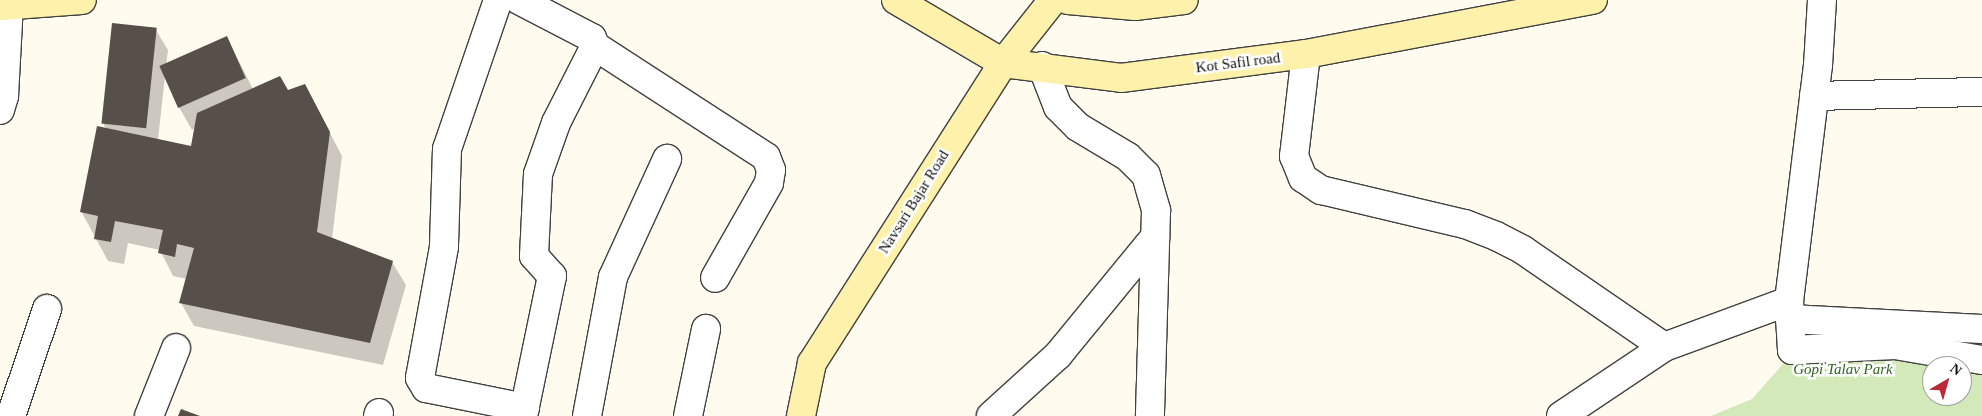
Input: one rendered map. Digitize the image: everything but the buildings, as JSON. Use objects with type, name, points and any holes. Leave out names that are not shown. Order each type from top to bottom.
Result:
[{"type":"main road","points":[[5,6],[82,0]]},
{"type":"main road","name":"Kot Safil road","points":[[896,0],[1003,63],[1042,66],[1121,78],[1306,54],[1594,0]]},
{"type":"main road","name":"Navsari Bajar Road","points":[[801,416],[812,363],[1003,63],[1052,0]]},
{"type":"main road","points":[[1068,0],[1135,6],[1184,0]]},
{"type":"street","points":[[498,0],[447,149],[444,247],[420,378],[426,388],[524,412],[552,276],[534,256],[538,174],[556,123],[595,46]]},
{"type":"street","points":[[519,0],[592,38],[595,46],[766,156],[772,170],[769,183],[715,278]]},
{"type":"street","points":[[1822,0],[1814,96],[1790,310],[1792,350],[1895,345],[1982,360]]},
{"type":"street","points":[[0,110],[4,96],[5,6]]},
{"type":"street","points":[[1306,54],[1294,156],[1303,178],[1321,190],[1465,224],[1496,236],[1523,250],[1664,347]]},
{"type":"street","points":[[1042,66],[1058,108],[1078,127],[1128,157],[1146,175],[1156,211],[1150,416]]},
{"type":"street","points":[[1814,96],[1982,92]]},
{"type":"street","points":[[587,416],[613,277],[667,158]]},
{"type":"street","points":[[991,416],[1058,355],[1155,237]]},
{"type":"street","points":[[11,416],[46,309]]},
{"type":"street","points":[[1562,416],[1664,347],[1790,310],[1982,329]]},
{"type":"street","points":[[688,416],[706,329]]},
{"type":"street","points":[[149,416],[176,348]]},
{"type":"green space","name":"Gopi Talav Park","points":[[1820,322],[1982,330],[1982,416],[1711,416],[1752,399]]}]
